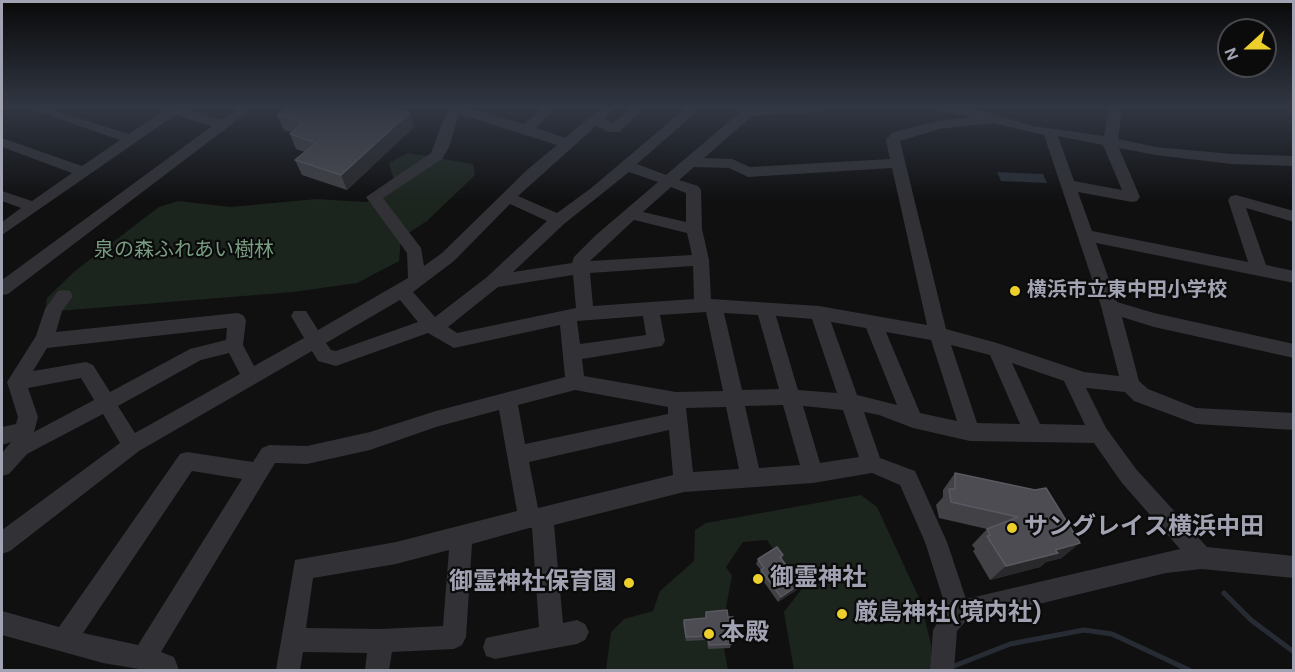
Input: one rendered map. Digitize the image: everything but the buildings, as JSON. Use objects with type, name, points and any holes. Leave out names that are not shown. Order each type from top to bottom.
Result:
[{"type":"street","points":[[2,229],[130,139]]},
{"type":"street","points":[[2,289],[203,139]]},
{"type":"street","points":[[444,139],[437,156],[383,194],[374,197],[415,252],[409,286],[433,326],[454,341],[576,314],[650,307],[708,306],[819,313],[939,334],[997,350],[1084,380],[1130,385],[1141,395],[1196,416],[1293,422]]},
{"type":"street","points":[[555,139],[565,143]]},
{"type":"street","points":[[2,543],[132,445],[409,286],[448,257],[507,197],[570,139]]},
{"type":"street","points":[[300,316],[325,356],[336,359],[433,326],[493,281],[558,220],[595,193],[656,139]]},
{"type":"street","points":[[575,382],[572,353],[580,261],[670,182],[714,139]]},
{"type":"street","points":[[894,139],[939,334],[970,432]]},
{"type":"street","points":[[1052,139],[1110,306],[1126,360],[1130,385]]},
{"type":"street","points":[[1091,139],[1203,156],[1293,161]]},
{"type":"street","points":[[1068,185],[1132,197],[1110,144],[1111,139]]},
{"type":"street","points":[[2,142],[84,172]]},
{"type":"street","points":[[692,162],[732,164],[748,172],[898,163]]},
{"type":"street","points":[[625,165],[693,190],[694,229],[708,306],[751,477]]},
{"type":"street","points":[[2,196],[33,207]]},
{"type":"street","points":[[507,197],[558,220]]},
{"type":"street","points":[[1260,272],[1236,201],[1293,217]]},
{"type":"street","points":[[631,214],[694,229]]},
{"type":"street","points":[[1085,235],[1293,277]]},
{"type":"street","points":[[493,281],[579,268],[701,260]]},
{"type":"street","points":[[16,382],[42,341],[51,324],[54,309],[64,296]]},
{"type":"street","points":[[1110,306],[1154,320],[1293,351]]},
{"type":"street","points":[[572,353],[656,341],[650,307]]},
{"type":"street","points":[[765,309],[813,474]]},
{"type":"street","points":[[819,313],[872,464]]},
{"type":"street","points":[[42,341],[237,320],[234,345],[250,376]]},
{"type":"street","points":[[873,323],[913,420]]},
{"type":"street","points":[[2,436],[23,439],[106,403],[196,354],[234,345]]},
{"type":"street","points":[[997,350],[1035,435]]},
{"type":"street","points":[[16,382],[86,370],[132,445]]},
{"type":"street","points":[[1070,374],[1099,434],[1129,476],[1202,558]]},
{"type":"street","points":[[2,467],[23,439],[28,417],[16,382]]},
{"type":"street","points":[[144,658],[269,454],[307,455],[370,441],[575,382],[677,410]]},
{"type":"street","points":[[518,455],[677,410],[733,400],[790,397],[881,407],[913,420],[970,432],[1035,435],[1099,434]]},
{"type":"street","points":[[507,400],[518,455],[535,518],[552,636]]},
{"type":"street","points":[[677,410],[684,482]]},
{"type":"street","points":[[64,640],[187,461],[256,472]]},
{"type":"street","points":[[288,670],[303,568],[396,553],[684,482],[813,474],[872,464],[908,478],[936,542],[959,612]]},
{"type":"street","points":[[292,640],[381,641],[454,638],[461,538]]},
{"type":"street","points":[[942,670],[945,630],[950,620],[959,612],[1166,562],[1202,558],[1293,567]]},
{"type":"street","points":[[2,623],[103,651],[144,658],[165,666],[167,670]]},
{"type":"street","points":[[495,647],[577,632]]},
{"type":"street","points":[[376,670],[381,641]]},
{"type":"green space","name":"泉の森ふれあい樹林","points":[[408,153],[473,164],[475,175],[427,221],[401,238],[399,261],[357,283],[293,292],[45,312],[47,298],[75,271],[159,207],[178,201],[231,207],[316,199],[366,202],[396,188],[389,163]]},
{"type":"green space","name":"御霊神社","points":[[861,495],[877,507],[920,600],[931,644],[931,670],[794,670],[784,612],[801,590],[767,540],[743,542],[726,567],[732,576],[721,633],[728,670],[606,670],[611,632],[624,619],[653,611],[660,591],[694,561],[695,530],[706,523]]},
{"type":"shaded area","points":[[997,172],[1043,174],[1047,183],[1001,181]]},
{"type":"waterway","points":[[1224,593],[1251,620],[1294,652]]},
{"type":"waterway","points":[[949,668],[1010,644],[1084,630],[1112,634],[1189,670]]},
{"type":"place","name":"横浜市立東中田小学校","points":[[1015,291]]},
{"type":"place","name":"サングレイス横浜中田","points":[[1012,528]]},
{"type":"place","name":"御霊神社","points":[[758,579]]},
{"type":"place","name":"御霊神社保育園","points":[[629,583]]},
{"type":"place","name":"厳島神社(境内社)","points":[[842,614]]},
{"type":"place","name":"本殿","points":[[709,634]]}]
